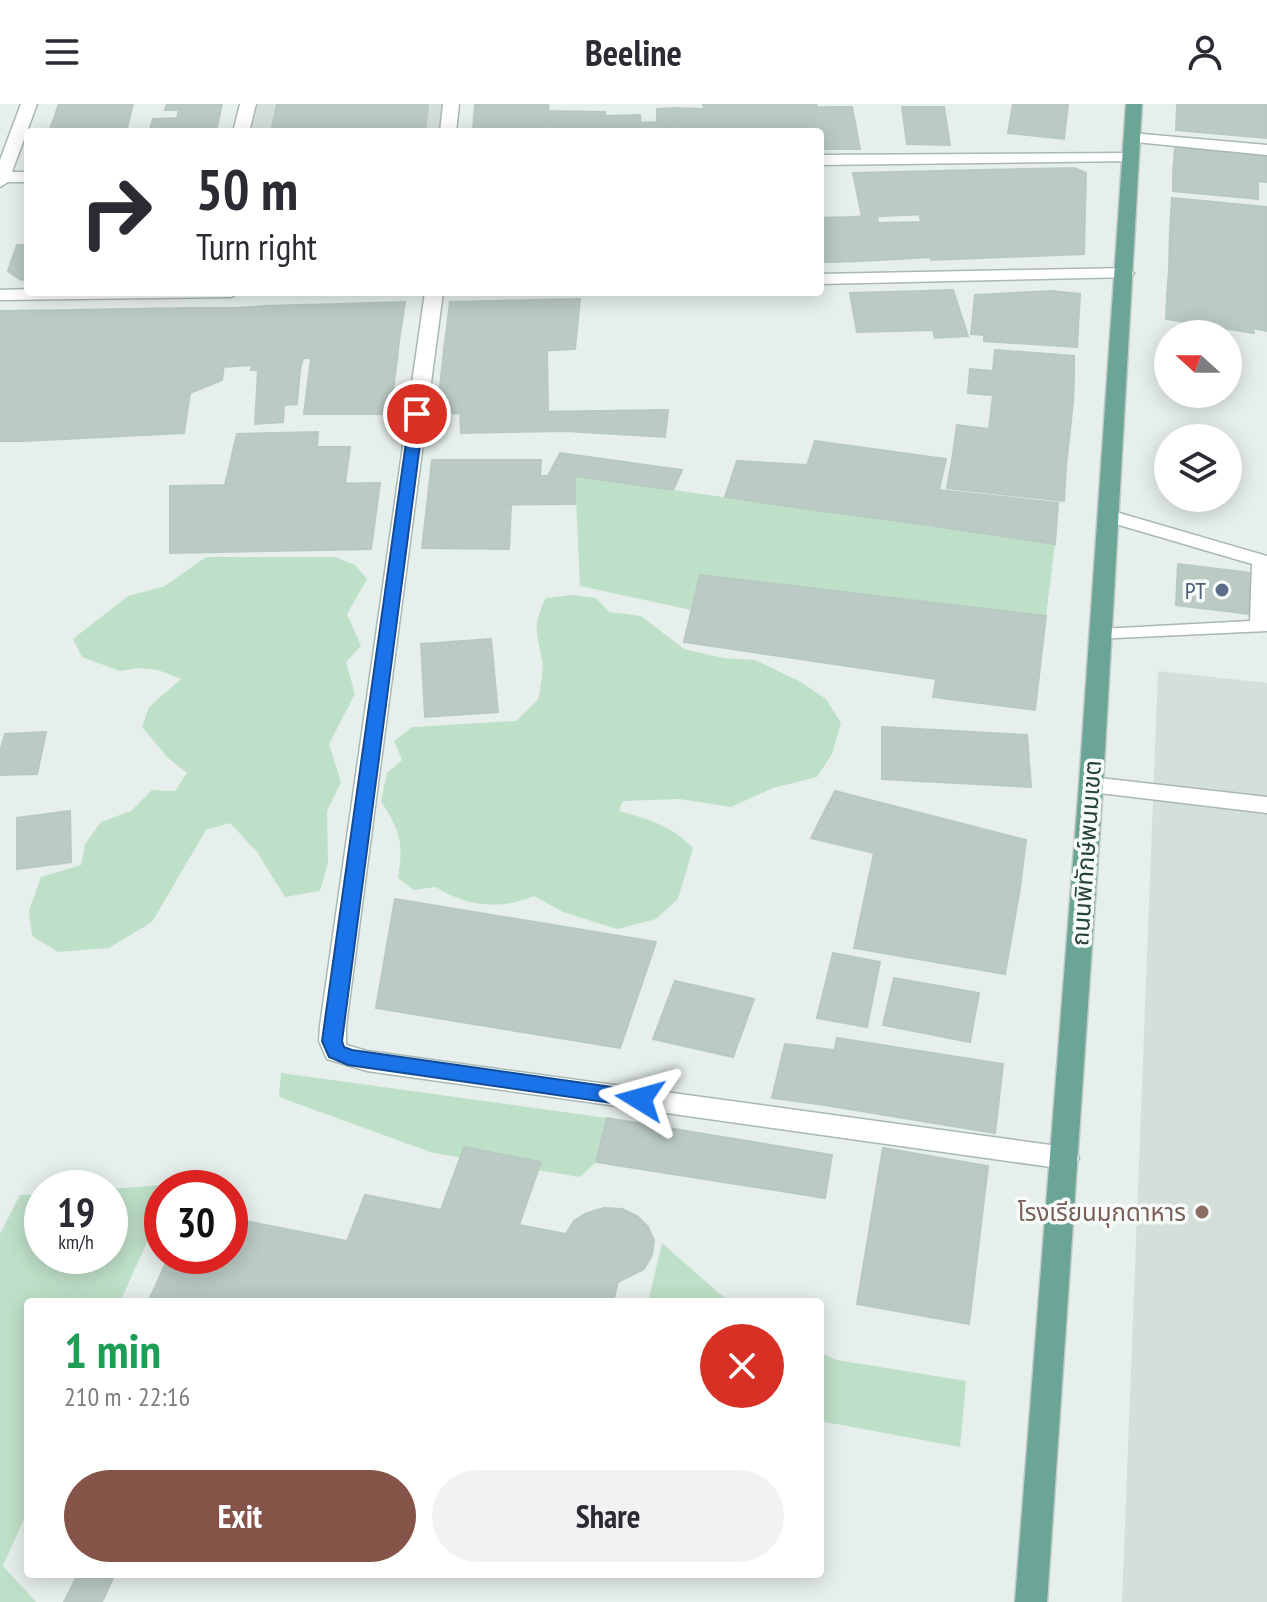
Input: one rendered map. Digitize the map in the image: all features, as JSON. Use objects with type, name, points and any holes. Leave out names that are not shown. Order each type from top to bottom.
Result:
[{"type":"main road","name":"ถนนพิทักษ์พนมเขต","points":[[1031,1602],[1091,785],[1134,104]]},
{"type":"street","points":[[24,177],[1,179],[29,104]]},
{"type":"street","points":[[242,128],[248,104]]},
{"type":"street","points":[[448,128],[451,104]]},
{"type":"street","points":[[824,160],[1130,148],[1267,150]]},
{"type":"street","points":[[824,279],[1125,273]]},
{"type":"street","points":[[0,295],[24,295]]},
{"type":"street","points":[[433,296],[335,1010],[332,1041],[336,1052],[367,1061],[1065,1158]]},
{"type":"street","points":[[1091,785],[1267,805]]},
{"type":"lane","points":[[1101,635],[1260,627],[1262,561],[1109,516]]},
{"type":"shaded area","points":[[256,104],[444,104],[442,128],[250,128]]},
{"type":"shaded area","name":"โรงเรียนมุกดาหาร","points":[[1158,671],[1267,683],[1267,1602],[1122,1602]]},
{"type":"green space","points":[[575,476],[1055,544],[1046,616],[700,575],[691,610],[580,586]]},
{"type":"green space","points":[[206,557],[335,557],[355,565],[367,579],[347,614],[361,646],[346,662],[355,694],[329,744],[341,782],[327,811],[328,863],[320,891],[285,897],[257,852],[230,823],[206,830],[152,922],[109,948],[58,952],[32,936],[29,911],[41,877],[81,865],[85,844],[101,822],[131,811],[152,790],[175,791],[187,773],[168,758],[142,727],[149,707],[181,679],[158,670],[139,668],[120,671],[82,657],[73,639],[128,596],[165,586]]},
{"type":"green space","points":[[572,595],[596,598],[609,612],[641,616],[684,649],[723,658],[755,660],[799,681],[826,699],[841,723],[832,754],[817,777],[773,788],[731,807],[679,799],[623,801],[619,811],[668,828],[693,848],[678,899],[656,919],[617,929],[563,912],[534,896],[497,905],[460,899],[436,887],[414,890],[398,878],[401,855],[399,838],[381,801],[387,773],[402,760],[394,741],[412,727],[516,721],[538,700],[542,670],[537,629],[539,615],[546,598]]},
{"type":"green space","points":[[281,1073],[607,1118],[596,1162],[580,1177],[433,1153],[279,1097]]},
{"type":"green space","points":[[144,1186],[144,1249],[122,1298],[24,1298],[24,1519],[3,1566],[36,1602],[0,1602],[0,1234],[20,1195],[24,1195],[24,1274],[128,1274],[128,1188]]},
{"type":"green space","points":[[662,1243],[724,1298],[649,1298]]},
{"type":"green space","points":[[824,1355],[837,1360],[966,1381],[960,1447],[824,1422]]},
{"type":"building","points":[[59,104],[133,104],[127,128],[50,128]]},
{"type":"building","points":[[167,104],[222,104],[221,108],[165,110]]},
{"type":"building","points":[[277,104],[428,104],[425,128],[272,128]]},
{"type":"building","points":[[475,104],[548,104],[550,128],[473,128]]},
{"type":"building","points":[[703,104],[816,104],[817,107],[704,109]]},
{"type":"building","points":[[1013,104],[1068,104],[1064,139],[1008,133]]},
{"type":"building","points":[[1177,104],[1267,104],[1267,115],[1177,108]]},
{"type":"building","points":[[829,107],[836,149],[824,149],[824,128],[802,128],[799,108]]},
{"type":"building","points":[[829,107],[852,107],[860,149],[836,149]]},
{"type":"building","points":[[902,107],[944,107],[950,145],[907,144]]},
{"type":"building","points":[[221,108],[217,128],[150,128],[153,119],[177,118],[179,109]]},
{"type":"building","points":[[674,108],[704,109],[705,128],[678,128]]},
{"type":"building","points":[[674,108],[678,128],[641,128],[640,123],[657,122],[657,109]]},
{"type":"building","points":[[759,108],[799,108],[802,128],[762,128]]},
{"type":"building","points":[[759,108],[762,128],[705,128],[704,109]]},
{"type":"building","points":[[1177,108],[1267,115],[1267,138],[1176,130]]},
{"type":"building","points":[[548,111],[605,112],[605,116],[640,115],[641,128],[550,128]]},
{"type":"building","points":[[1175,148],[1267,156],[1267,182],[1173,174]]},
{"type":"building","points":[[1074,168],[1086,173],[1085,211],[990,211],[979,170]]},
{"type":"building","points":[[979,170],[990,211],[862,217],[853,173]]},
{"type":"building","points":[[1173,174],[1258,181],[1258,199],[1173,191]]},
{"type":"building","points":[[1172,198],[1267,207],[1267,247],[1170,231]]},
{"type":"building","points":[[1085,211],[1084,254],[983,258],[968,212]]},
{"type":"building","points":[[968,212],[983,258],[931,260],[919,214]]},
{"type":"building","points":[[877,216],[878,223],[921,222],[931,257],[863,261],[850,217]]},
{"type":"building","points":[[850,217],[863,261],[832,262],[824,218]]},
{"type":"building","points":[[824,227],[832,262],[824,262]]},
{"type":"building","points":[[1170,231],[1267,247],[1267,287],[1169,269]]},
{"type":"building","points":[[17,245],[24,245],[24,280],[8,271]]},
{"type":"building","points":[[1169,269],[1267,287],[1267,313],[1167,297]]},
{"type":"building","points":[[953,290],[968,336],[935,338],[921,291]]},
{"type":"building","points":[[921,291],[933,330],[857,332],[850,293]]},
{"type":"building","points":[[1051,291],[1080,294],[1077,347],[984,341],[984,335],[971,334],[975,295]]},
{"type":"building","points":[[1167,297],[1267,313],[1267,331],[1253,328],[1254,333],[1242,331],[1242,320],[1166,319]]},
{"type":"building","points":[[580,299],[575,349],[533,351],[530,300]]},
{"type":"building","points":[[530,300],[533,348],[444,350],[450,302]]},
{"type":"building","points":[[405,302],[399,341],[328,343],[335,304]]},
{"type":"building","points":[[335,304],[328,343],[347,342],[345,357],[303,358],[300,369],[251,370],[263,306]]},
{"type":"building","points":[[263,306],[252,365],[223,367],[235,308]]},
{"type":"building","points":[[183,308],[235,308],[225,356],[170,357]]},
{"type":"building","points":[[183,308],[162,386],[44,389],[71,310]]},
{"type":"building","points":[[71,310],[44,389],[0,390],[0,311]]},
{"type":"building","points":[[399,341],[397,359],[344,360],[347,342]]},
{"type":"building","points":[[533,348],[533,351],[547,350],[548,411],[437,414],[444,350]]},
{"type":"building","points":[[995,350],[1074,356],[1074,378],[993,371]]},
{"type":"building","points":[[225,356],[222,380],[190,393],[184,433],[25,441],[44,389],[162,386],[170,357]]},
{"type":"building","points":[[345,357],[344,360],[397,359],[390,414],[304,414],[311,358]]},
{"type":"building","points":[[300,369],[297,404],[284,405],[283,422],[255,424],[258,370]]},
{"type":"building","points":[[970,369],[1074,378],[1073,402],[968,393]]},
{"type":"building","points":[[44,389],[25,441],[0,441],[0,390]]},
{"type":"building","points":[[993,395],[1073,402],[1066,466],[953,454],[957,425],[989,429]]},
{"type":"building","points":[[668,410],[665,437],[565,431],[461,433],[460,413]]},
{"type":"building","points":[[318,432],[317,447],[350,447],[345,484],[225,485],[237,434]]},
{"type":"building","points":[[815,441],[946,459],[937,499],[802,481]]},
{"type":"building","points":[[560,453],[682,470],[673,490],[575,476],[548,476]]},
{"type":"building","points":[[953,454],[1066,466],[1064,501],[947,488]]},
{"type":"building","points":[[432,460],[541,460],[540,476],[575,476],[575,504],[427,505]]},
{"type":"building","points":[[737,461],[807,465],[793,507],[725,497]]},
{"type":"building","points":[[802,481],[937,499],[933,526],[793,507]]},
{"type":"building","points":[[380,483],[371,549],[170,553],[170,486]]},
{"type":"building","points":[[939,490],[1058,503],[1055,544],[933,526]]},
{"type":"building","points":[[427,505],[511,505],[509,549],[422,548]]},
{"type":"building","name":"PT","points":[[1178,564],[1267,575],[1267,616],[1176,605]]},
{"type":"building","points":[[700,575],[1046,616],[1035,710],[933,697],[936,679],[684,642]]},
{"type":"building","points":[[491,639],[498,712],[425,717],[421,644]]},
{"type":"building","points":[[882,727],[1027,735],[1031,787],[882,779]]},
{"type":"building","points":[[46,732],[37,774],[0,775],[0,752],[5,734]]},
{"type":"building","points":[[835,791],[1026,840],[1020,888],[811,838]]},
{"type":"building","points":[[70,811],[71,862],[17,869],[17,818]]},
{"type":"building","points":[[874,853],[1020,888],[1005,974],[854,948]]},
{"type":"building","points":[[395,899],[656,942],[620,1048],[376,1008]]},
{"type":"building","points":[[833,953],[880,962],[867,1027],[817,1018]]},
{"type":"building","points":[[894,978],[979,993],[970,1042],[883,1025]]},
{"type":"building","points":[[675,981],[754,999],[733,1057],[653,1039]]},
{"type":"building","points":[[837,1038],[1003,1064],[995,1133],[824,1105]]},
{"type":"building","points":[[785,1044],[834,1050],[824,1105],[772,1098]]},
{"type":"building","points":[[607,1118],[832,1155],[825,1198],[596,1162]]},
{"type":"building","points":[[464,1147],[541,1162],[519,1225],[566,1234],[574,1221],[587,1213],[604,1208],[622,1209],[637,1216],[648,1227],[654,1241],[652,1255],[644,1269],[618,1282],[614,1298],[209,1298],[155,1287],[161,1274],[248,1274],[248,1222],[347,1241],[365,1195],[441,1210]]},
{"type":"building","points":[[883,1148],[988,1166],[969,1324],[857,1304]]},
{"type":"building","points":[[155,1287],[209,1298],[150,1298]]},
{"type":"building","points":[[76,1578],[113,1578],[102,1602],[64,1602]]},
{"type":"place","name":"PT","points":[[1222,590]]},
{"type":"place","name":"โรงเรียนมุกดาหาร","points":[[1202,1212]]},
{"type":"route","points":[[417,414],[332,1041],[336,1052],[348,1057],[640,1099]]}]
